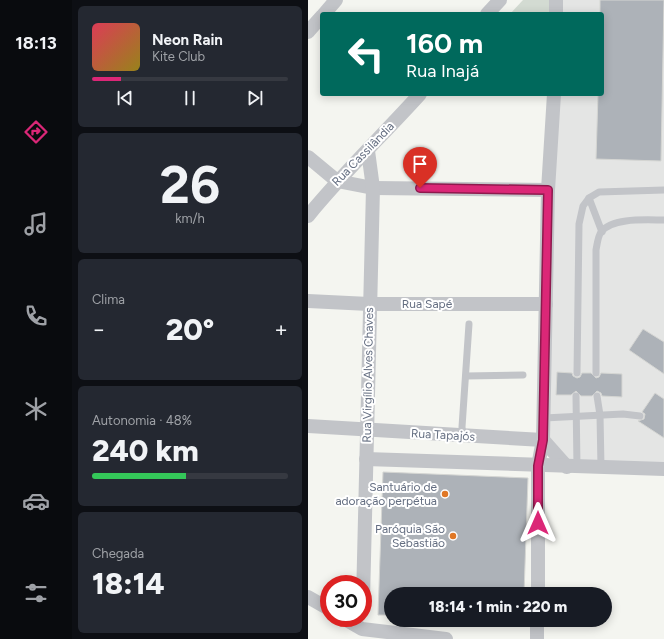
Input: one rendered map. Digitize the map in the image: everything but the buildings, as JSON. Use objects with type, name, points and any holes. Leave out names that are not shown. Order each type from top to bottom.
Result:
[{"type":"street","points":[[326,12],[336,0]]},
{"type":"street","points":[[489,12],[500,0]]},
{"type":"street","points":[[556,0],[556,12]]},
{"type":"street","points":[[308,32],[320,18]]},
{"type":"street","name":"Rua Cassilândia","points":[[308,216],[337,181],[368,151],[418,96]]},
{"type":"street","points":[[538,587],[538,466],[543,440],[544,418],[548,190],[554,96]]},
{"type":"street","name":"Rua Virgílio Alves Chaves","points":[[364,575],[373,188],[368,151]]},
{"type":"street","points":[[308,157],[337,181],[373,188],[548,190]]},
{"type":"street","name":"Rua Sapé","points":[[308,301],[369,304],[546,304]]},
{"type":"street","name":"Rua Tapajós","points":[[308,426],[543,440]]},
{"type":"street","points":[[543,440],[572,467]]},
{"type":"street","points":[[366,459],[538,466],[664,469]]},
{"type":"street","points":[[308,597],[320,604]]},
{"type":"street","points":[[537,639],[538,627]]},
{"type":"street","points":[[362,629],[446,639]]},
{"type":"lane","points":[[577,373],[579,224],[583,206],[589,198],[599,192],[664,190]]},
{"type":"lane","points":[[589,198],[602,232]]},
{"type":"lane","points":[[596,373],[596,250],[602,232],[610,225],[626,220],[664,220]]},
{"type":"lane","points":[[463,436],[462,427],[469,324]]},
{"type":"lane","points":[[466,376],[523,375]]},
{"type":"lane","points":[[572,467],[577,417],[576,396]]},
{"type":"lane","points":[[597,396],[600,415],[601,467]]},
{"type":"lane","points":[[544,418],[623,414],[640,416]]},
{"type":"shaded area","points":[[523,0],[549,0],[550,12],[512,12]]},
{"type":"shaded area","points":[[556,0],[664,0],[664,469],[577,467],[543,440],[554,96],[604,96],[604,12],[556,12]]},
{"type":"place","name":"Santuário de adoração perpétua","points":[[445,494]]},
{"type":"place","name":"Paróquia São Sebastião","points":[[453,536]]},
{"type":"route","points":[[420,188],[548,190],[543,440],[538,466],[538,523]]}]
